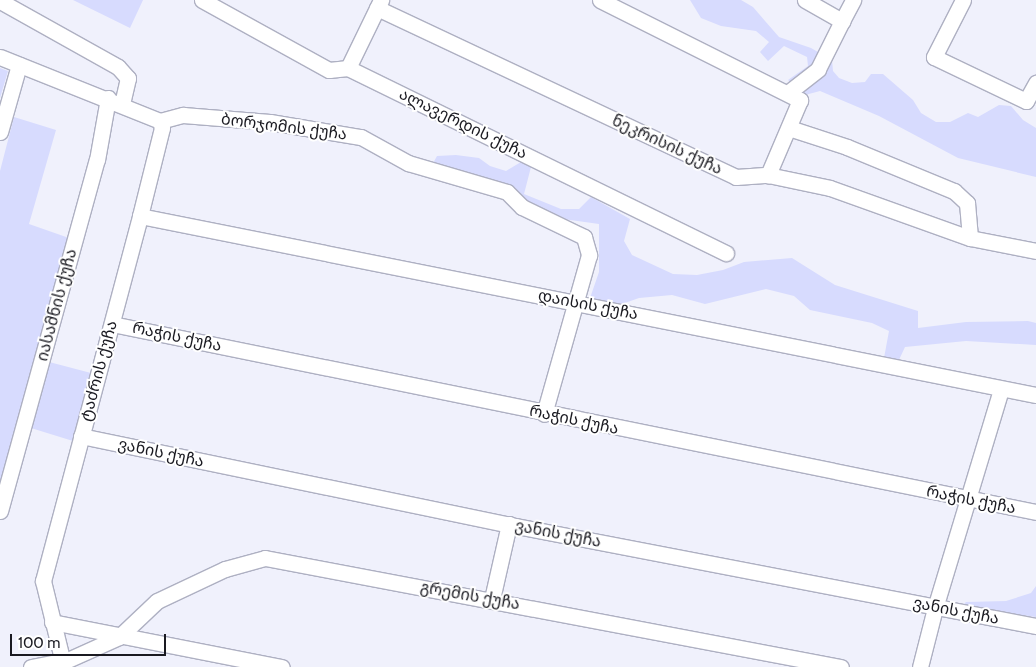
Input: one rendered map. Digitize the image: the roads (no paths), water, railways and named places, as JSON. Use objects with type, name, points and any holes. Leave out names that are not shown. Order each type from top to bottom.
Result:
[{"type":"street","name":"ალავერდის ქუჩა","points":[[202,0],[329,70],[348,68],[726,253]]},
{"type":"street","points":[[600,0],[789,92],[800,100],[768,176]]},
{"type":"street","points":[[805,0],[842,21]]},
{"type":"street","points":[[789,92],[818,69],[853,0]]},
{"type":"street","points":[[963,0],[934,57],[1026,101],[1036,83]]},
{"type":"street","name":"იასამნის ქუჩა","points":[[0,1],[118,67],[128,78],[115,101],[97,160],[0,511]]},
{"type":"street","points":[[348,68],[379,4]]},
{"type":"street","name":"ნეკრისის ქუჩა","points":[[379,4],[736,177],[768,176],[830,188],[970,238],[1036,251]]},
{"type":"street","points":[[0,57],[115,101],[160,121]]},
{"type":"street","points":[[0,132],[18,65]]},
{"type":"street","name":"ბორჯომის ქუჩა","points":[[160,121],[182,115],[270,122],[361,137],[408,163],[507,192],[522,207],[584,237],[589,255],[577,303],[544,414]]},
{"type":"street","name":"ტაძრის ქუჩა","points":[[59,665],[43,581],[140,216],[162,128],[160,121]]},
{"type":"street","points":[[789,128],[847,147],[954,191],[967,203],[970,238]]},
{"type":"street","name":"დაისის ქუჩა","points":[[140,216],[1036,395]]},
{"type":"street","name":"რაჭის ქუჩა","points":[[112,324],[544,414],[967,500],[1036,512]]},
{"type":"street","points":[[920,667],[935,608],[1001,389]]},
{"type":"street","name":"ვანის ქუჩა","points":[[81,436],[508,524],[1036,626]]},
{"type":"street","points":[[492,599],[508,524]]},
{"type":"street","name":"გრემის ქუჩა","points":[[119,637],[157,601],[225,569],[265,558],[492,599],[841,667]]},
{"type":"street","points":[[52,622],[119,637],[282,667]]},
{"type":"street","points":[[31,667],[59,665],[119,637]]}]
